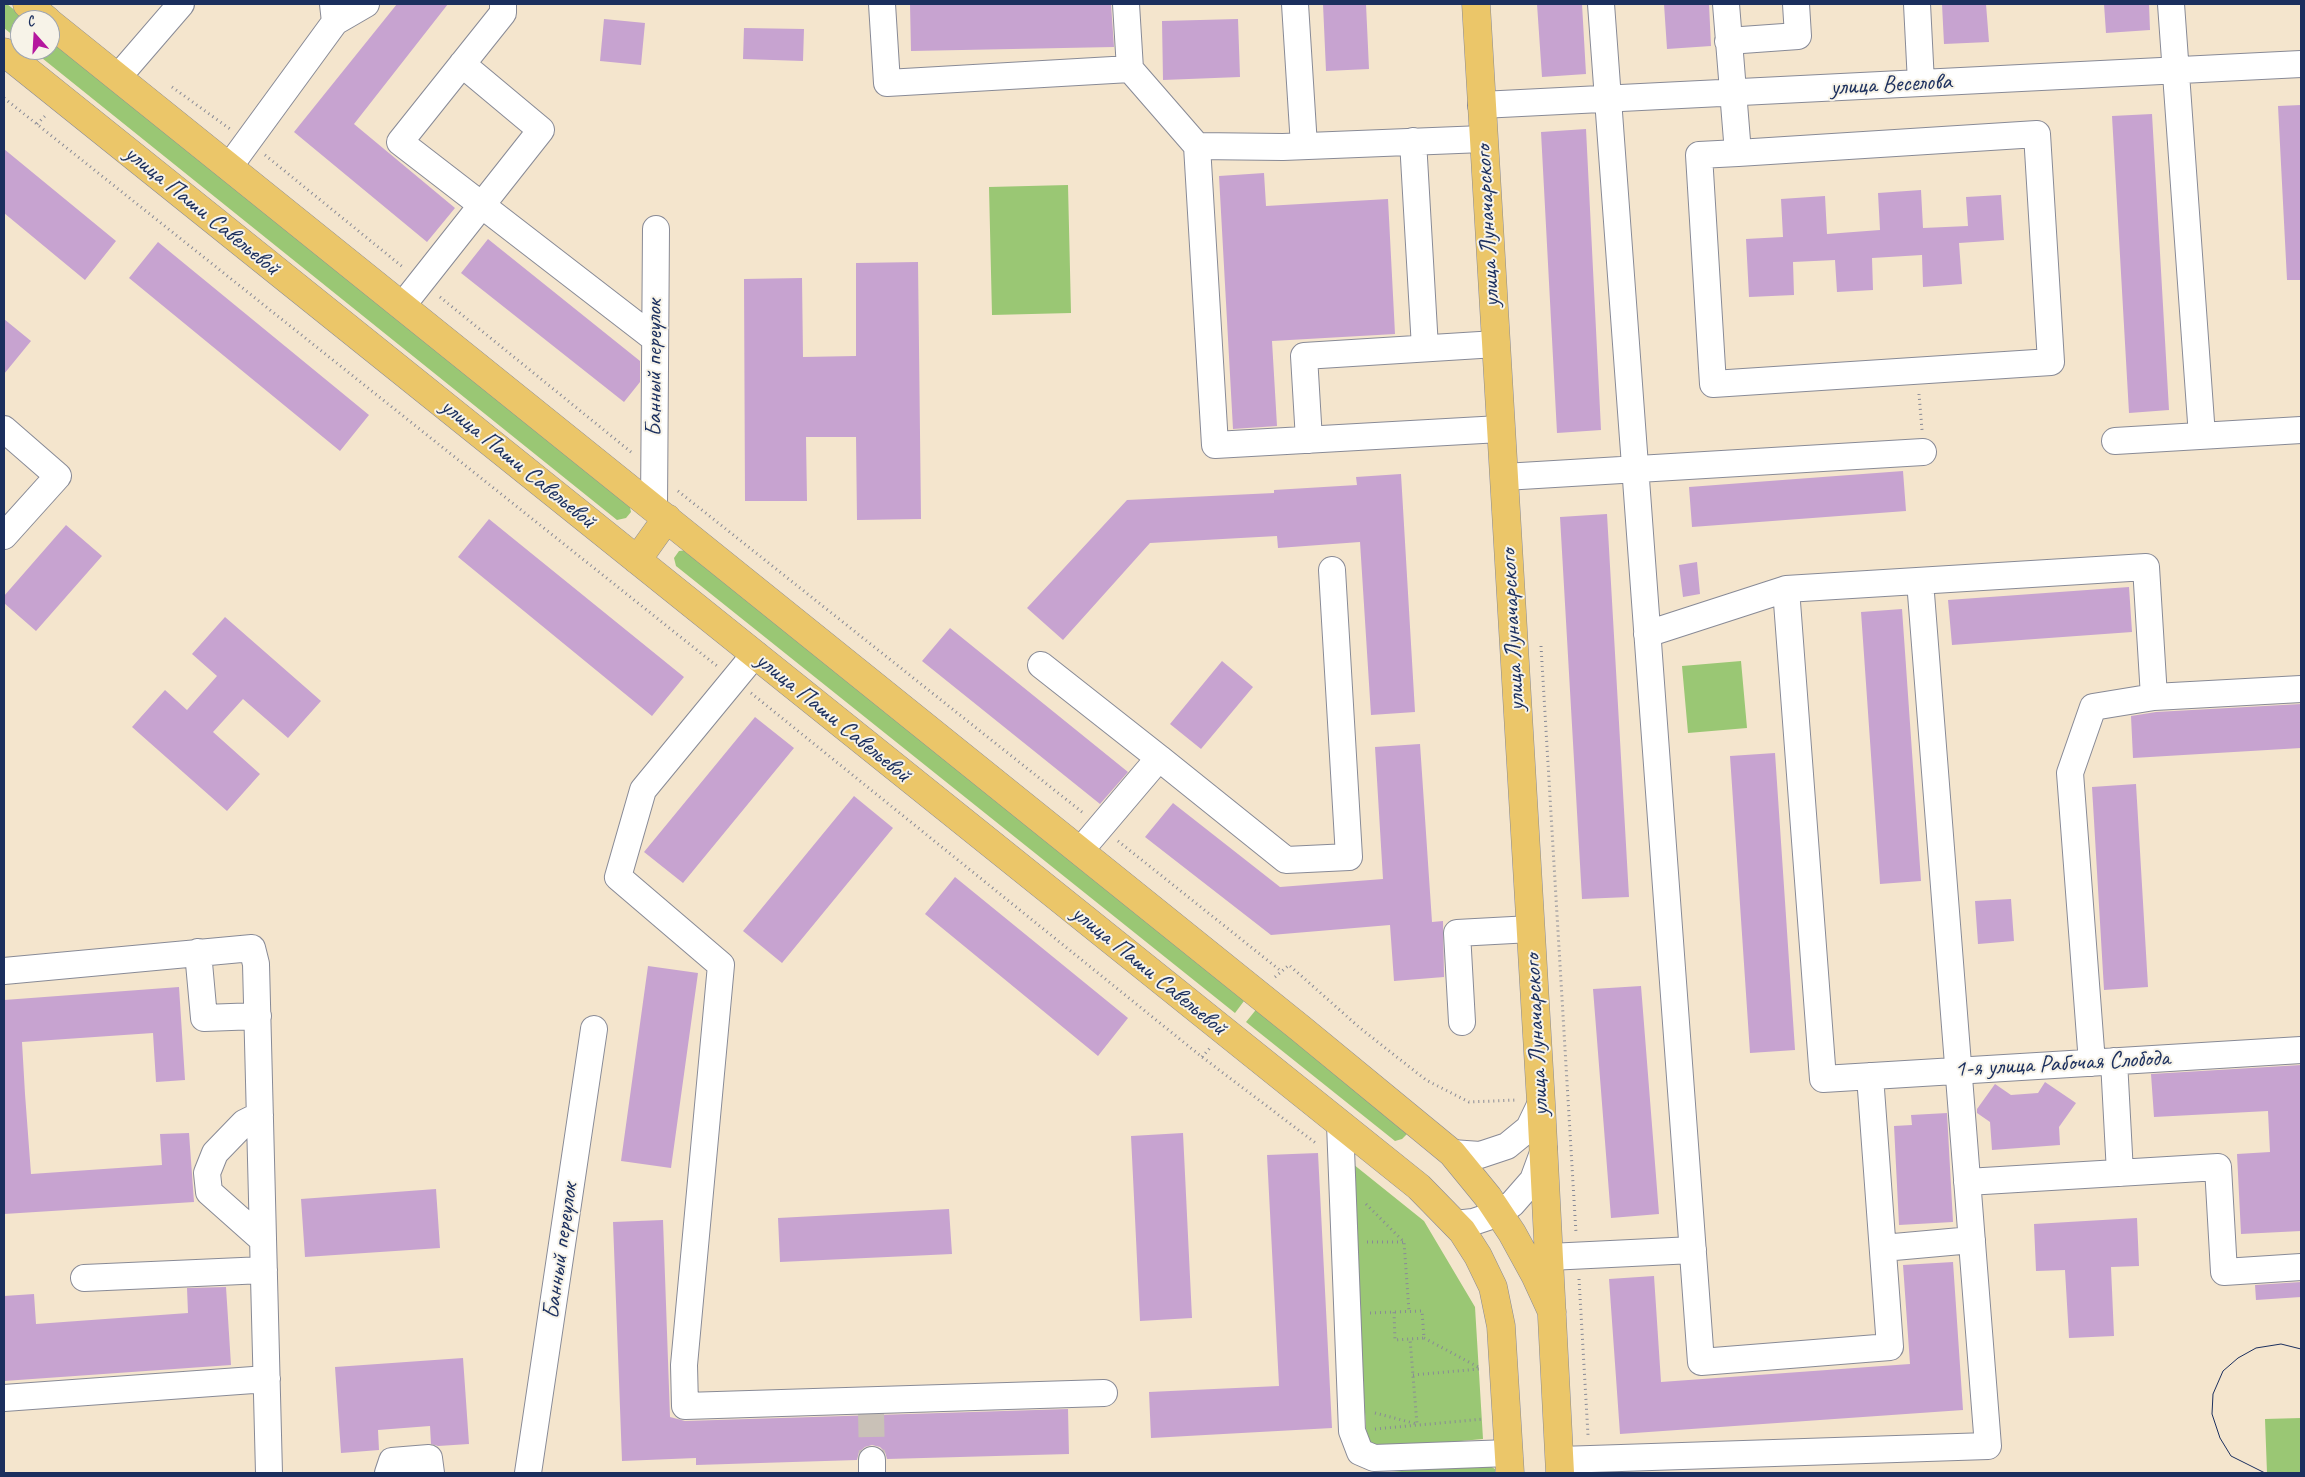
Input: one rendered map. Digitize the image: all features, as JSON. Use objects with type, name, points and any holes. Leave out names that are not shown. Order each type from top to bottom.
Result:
[{"type":"main road","name":"улица Луначарского","points":[[1476,4],[1549,1257]]},
{"type":"main road","points":[[60,31],[1080,851],[1452,1154],[1499,1212],[1528,1260],[1552,1312]]},
{"type":"main road","name":"улица Паши Савельевой","points":[[4,52],[1419,1187],[1455,1224],[1478,1256],[1496,1298],[1501,1326],[1501,1460]]},
{"type":"main road","points":[[637,560],[660,513]]},
{"type":"main road","points":[[1549,1257],[1560,1466]]},
{"type":"street","points":[[118,77],[181,4]]},
{"type":"street","points":[[229,167],[334,13],[366,4]]},
{"type":"street","points":[[503,4],[503,12],[400,142],[481,207],[655,339]]},
{"type":"street","points":[[882,4],[887,83],[1130,69]]},
{"type":"street","points":[[1126,4],[1130,69],[1197,146],[1215,445],[1500,429]]},
{"type":"street","points":[[1295,4],[1304,146]]},
{"type":"street","points":[[1601,4],[1701,1362],[1890,1347],[1870,1076]]},
{"type":"street","points":[[1726,4],[1738,153]]},
{"type":"street","points":[[1728,41],[1798,36],[1796,4]]},
{"type":"street","points":[[1917,4],[1921,83]]},
{"type":"street","points":[[2171,4],[2202,436]]},
{"type":"street","points":[[402,306],[541,130],[462,64]]},
{"type":"street","name":"улица Веселова","points":[[1481,105],[2301,64]]},
{"type":"street","points":[[2037,134],[2051,362],[1713,384],[1699,155],[1738,153],[2037,134]]},
{"type":"street","points":[[1197,146],[1304,146],[1483,138]]},
{"type":"street","points":[[1413,141],[1425,348]]},
{"type":"street","name":"Банный переулок","points":[[656,229],[655,339],[660,513]]},
{"type":"street","points":[[1309,440],[1304,356],[1496,344]]},
{"type":"street","points":[[4,429],[58,476],[4,536]]},
{"type":"street","points":[[2115,441],[2301,430]]},
{"type":"street","points":[[1504,477],[1924,452]]},
{"type":"street","points":[[1648,634],[1786,589],[2146,566],[2154,697]]},
{"type":"street","points":[[1041,665],[1286,860],[1349,857],[1332,570]]},
{"type":"street","points":[[1560,1466],[1988,1446],[1920,580]]},
{"type":"street","name":"1-я улица Рабочая Слобода","points":[[1786,589],[1823,1079],[2301,1050]]},
{"type":"street","points":[[755,654],[643,790],[618,877],[721,965],[684,1365],[685,1406],[871,1406],[1104,1394]]},
{"type":"street","points":[[2120,1173],[2103,1062],[2070,773],[2093,707],[2154,697],[2301,689]]},
{"type":"street","points":[[1080,851],[1159,758]]},
{"type":"street","points":[[1462,1022],[1458,933],[1531,929]]},
{"type":"street","points":[[4,971],[252,948],[256,964],[258,1016],[270,1473]]},
{"type":"street","points":[[198,952],[204,1018],[258,1016]]},
{"type":"street","name":"Банный переулок","points":[[528,1473],[594,1030]]},
{"type":"street","points":[[1452,1154],[1480,1155],[1507,1146],[1529,1128],[1541,1101]]},
{"type":"street","points":[[260,1116],[244,1123],[215,1152],[207,1173],[209,1192],[263,1240]]},
{"type":"street","points":[[1340,1124],[1352,1419],[1360,1452],[1374,1458],[1501,1460]]},
{"type":"street","points":[[1455,1224],[1473,1222],[1499,1212],[1512,1204],[1527,1188],[1538,1170],[1544,1150]]},
{"type":"street","points":[[1967,1182],[2218,1167],[2224,1272],[2301,1267]]},
{"type":"street","points":[[1882,1248],[1972,1240]]},
{"type":"street","points":[[1549,1257],[1693,1250]]},
{"type":"street","points":[[84,1278],[264,1270]]},
{"type":"street","points":[[4,1398],[267,1379]]},
{"type":"street","points":[[388,1473],[392,1461],[429,1458],[431,1473]]},
{"type":"path","points":[[4,98],[734,680],[1202,1057],[1325,1150],[1341,1179]]},
{"type":"path","points":[[1917,371],[1924,452]]},
{"type":"path","points":[[1540,645],[1588,1443]]},
{"type":"path","points":[[1289,965],[1360,1028],[1426,1080],[1469,1102],[1541,1101],[1568,1094]]},
{"type":"path","points":[[1362,1200],[1404,1242],[1409,1311]]},
{"type":"path","points":[[1344,1242],[1404,1242]]},
{"type":"path","points":[[1347,1314],[1422,1311],[1424,1338]]},
{"type":"path","points":[[1394,1312],[1395,1340],[1424,1338],[1482,1368]]},
{"type":"path","points":[[1410,1339],[1417,1424]]},
{"type":"path","points":[[1413,1375],[1482,1368]]},
{"type":"path","points":[[1482,1368],[1482,1377]]},
{"type":"path","points":[[1484,1410],[1484,1419],[1501,1460]]},
{"type":"path","points":[[1352,1419],[1417,1424],[1484,1419]]},
{"type":"path","points":[[1352,1419],[1417,1424]]},
{"type":"green space","points":[[4,4],[7,4],[14,10],[10,10],[10,33],[4,28]]},
{"type":"green space","points":[[60,46],[629,503],[631,512],[626,518],[617,520],[44,60],[60,60]]},
{"type":"green space","points":[[1068,185],[1071,313],[992,315],[989,187]]},
{"type":"green space","points":[[688,550],[1247,997],[1235,1013],[676,566],[674,558],[679,551]]},
{"type":"green space","points":[[1741,661],[1747,728],[1688,733],[1682,666]]},
{"type":"green space","points":[[1259,1006],[1408,1133],[1402,1139],[1395,1141],[1246,1022]]},
{"type":"green space","points":[[1348,1160],[1424,1221],[1475,1307],[1483,1439],[1374,1449],[1367,1442]]},
{"type":"green space","points":[[2301,1418],[2301,1473],[2267,1473],[2265,1419]]},
{"type":"green space","points":[[1485,1463],[1495,1469],[1495,1473],[1381,1473]]},
{"type":"building","points":[[397,4],[448,4],[354,124],[455,208],[427,242],[294,132]]},
{"type":"building","points":[[910,4],[1111,4],[1114,47],[911,51]]},
{"type":"building","points":[[1323,4],[1366,4],[1369,69],[1326,71]]},
{"type":"building","points":[[1537,4],[1582,4],[1586,74],[1542,77]]},
{"type":"building","points":[[1664,4],[1709,4],[1711,46],[1667,49]]},
{"type":"building","points":[[1942,4],[1986,4],[1989,42],[1944,44]]},
{"type":"building","points":[[2104,4],[2149,4],[2150,30],[2106,33]]},
{"type":"building","points":[[604,19],[645,23],[641,65],[600,61]]},
{"type":"building","points":[[1238,19],[1240,77],[1163,80],[1162,21]]},
{"type":"building","points":[[744,28],[804,29],[803,61],[743,59]]},
{"type":"building","points":[[2301,105],[2301,280],[2287,280],[2278,106]]},
{"type":"building","points":[[2152,114],[2169,410],[2129,413],[2112,116]]},
{"type":"building","points":[[1586,129],[1601,430],[1557,433],[1541,132]]},
{"type":"building","points":[[4,149],[116,241],[85,280],[4,213]]},
{"type":"building","points":[[1264,173],[1266,206],[1388,199],[1395,334],[1272,341],[1277,426],[1233,429],[1219,176]]},
{"type":"building","points":[[1921,190],[1923,228],[1968,226],[1966,197],[2001,195],[2004,240],[1959,243],[1962,284],[1923,287],[1922,255],[1872,258],[1873,290],[1837,292],[1835,260],[1793,262],[1794,295],[1749,297],[1746,239],[1783,237],[1781,199],[1825,196],[1827,234],[1880,230],[1878,193]]},
{"type":"building","points":[[488,239],[640,361],[640,382],[624,402],[461,273]]},
{"type":"building","points":[[158,242],[369,415],[340,451],[129,278]]},
{"type":"building","points":[[918,262],[921,519],[857,520],[856,437],[806,437],[807,501],[745,501],[744,279],[802,278],[803,357],[856,356],[856,263]]},
{"type":"building","points":[[4,319],[31,341],[4,374]]},
{"type":"building","points":[[1903,471],[1906,511],[1692,527],[1689,487]]},
{"type":"building","points":[[1401,474],[1415,712],[1371,715],[1360,542],[1278,548],[1277,536],[1150,543],[1063,640],[1027,608],[1127,500],[1274,493],[1274,490],[1357,485],[1356,477]]},
{"type":"building","points":[[1607,514],[1629,897],[1582,899],[1560,517]]},
{"type":"building","points":[[489,519],[684,677],[652,716],[458,557]]},
{"type":"building","points":[[66,525],[102,556],[36,631],[4,603],[4,596]]},
{"type":"building","points":[[1697,562],[1700,594],[1683,597],[1679,565]]},
{"type":"building","points":[[2129,587],[2132,632],[1952,645],[1948,600]]},
{"type":"building","points":[[1902,609],[1921,881],[1880,884],[1861,612]]},
{"type":"building","points":[[225,617],[321,701],[288,738],[243,699],[213,732],[260,774],[227,811],[132,727],[165,690],[187,710],[217,676],[192,654]]},
{"type":"building","points":[[950,628],[1128,772],[1100,804],[922,661]]},
{"type":"building","points":[[1222,661],[1253,687],[1201,749],[1170,724]]},
{"type":"building","points":[[2301,704],[2301,748],[2133,758],[2131,716],[2156,712]]},
{"type":"building","points":[[755,717],[794,748],[683,883],[644,852]]},
{"type":"building","points":[[1420,744],[1432,922],[1443,921],[1444,977],[1394,981],[1390,925],[1271,935],[1145,837],[1173,803],[1280,887],[1383,879],[1375,747]]},
{"type":"building","points":[[1775,753],[1795,1050],[1750,1053],[1730,756]]},
{"type":"building","points":[[2136,784],[2148,987],[2104,990],[2092,787]]},
{"type":"building","points":[[854,796],[893,828],[782,963],[743,931]]},
{"type":"building","points":[[955,877],[1128,1018],[1098,1056],[925,914]]},
{"type":"building","points":[[2011,899],[2014,941],[1978,944],[1975,901]]},
{"type":"building","points":[[648,966],[698,973],[671,1168],[621,1161]]},
{"type":"building","points":[[1641,986],[1659,1214],[1611,1218],[1593,989]]},
{"type":"building","points":[[179,987],[185,1080],[156,1082],[153,1033],[22,1042],[25,1094],[31,1174],[162,1165],[160,1134],[189,1133],[194,1202],[4,1214],[4,1000]]},
{"type":"building","points":[[2301,1065],[2301,1231],[2241,1234],[2237,1154],[2270,1152],[2268,1111],[2154,1117],[2151,1074]]},
{"type":"building","points":[[2045,1082],[2076,1103],[2059,1127],[2060,1145],[1992,1150],[1990,1122],[1977,1113],[1977,1109],[1995,1084],[2011,1095],[2038,1093]]},
{"type":"building","points":[[1947,1113],[1953,1222],[1899,1225],[1894,1126],[1912,1125],[1911,1115]]},
{"type":"building","points":[[1183,1133],[1192,1318],[1140,1321],[1131,1136]]},
{"type":"building","points":[[1318,1153],[1332,1428],[1151,1438],[1149,1392],[1279,1386],[1267,1155]]},
{"type":"building","points":[[436,1189],[440,1248],[305,1257],[301,1199]]},
{"type":"building","points":[[949,1209],[952,1254],[780,1262],[778,1218]]},
{"type":"building","points":[[2137,1218],[2139,1266],[2111,1267],[2114,1336],[2069,1338],[2065,1270],[2036,1271],[2034,1224]]},
{"type":"building","points":[[663,1220],[670,1417],[685,1421],[1068,1409],[1069,1454],[887,1459],[885,1452],[880,1447],[872,1445],[865,1447],[859,1452],[857,1460],[696,1465],[696,1458],[622,1461],[613,1222]]},
{"type":"building","points":[[1953,1262],[1963,1410],[1620,1434],[1609,1279],[1654,1276],[1661,1382],[1910,1364],[1903,1265]]},
{"type":"building","points":[[2301,1282],[2301,1297],[2256,1300],[2255,1285]]},
{"type":"building","points":[[226,1287],[231,1365],[4,1381],[4,1296],[34,1294],[36,1324],[188,1313],[187,1288]]},
{"type":"building","points":[[463,1358],[469,1444],[438,1446],[431,1444],[430,1426],[378,1430],[379,1450],[341,1453],[335,1367]]},
{"type":"tunnel","points":[[871,1411],[872,1460]]},
{"type":"tram line","points":[[2265,1473],[2231,1456],[2220,1438],[2212,1414],[2213,1394],[2223,1371],[2238,1358],[2256,1348],[2281,1344],[2301,1349]]}]
